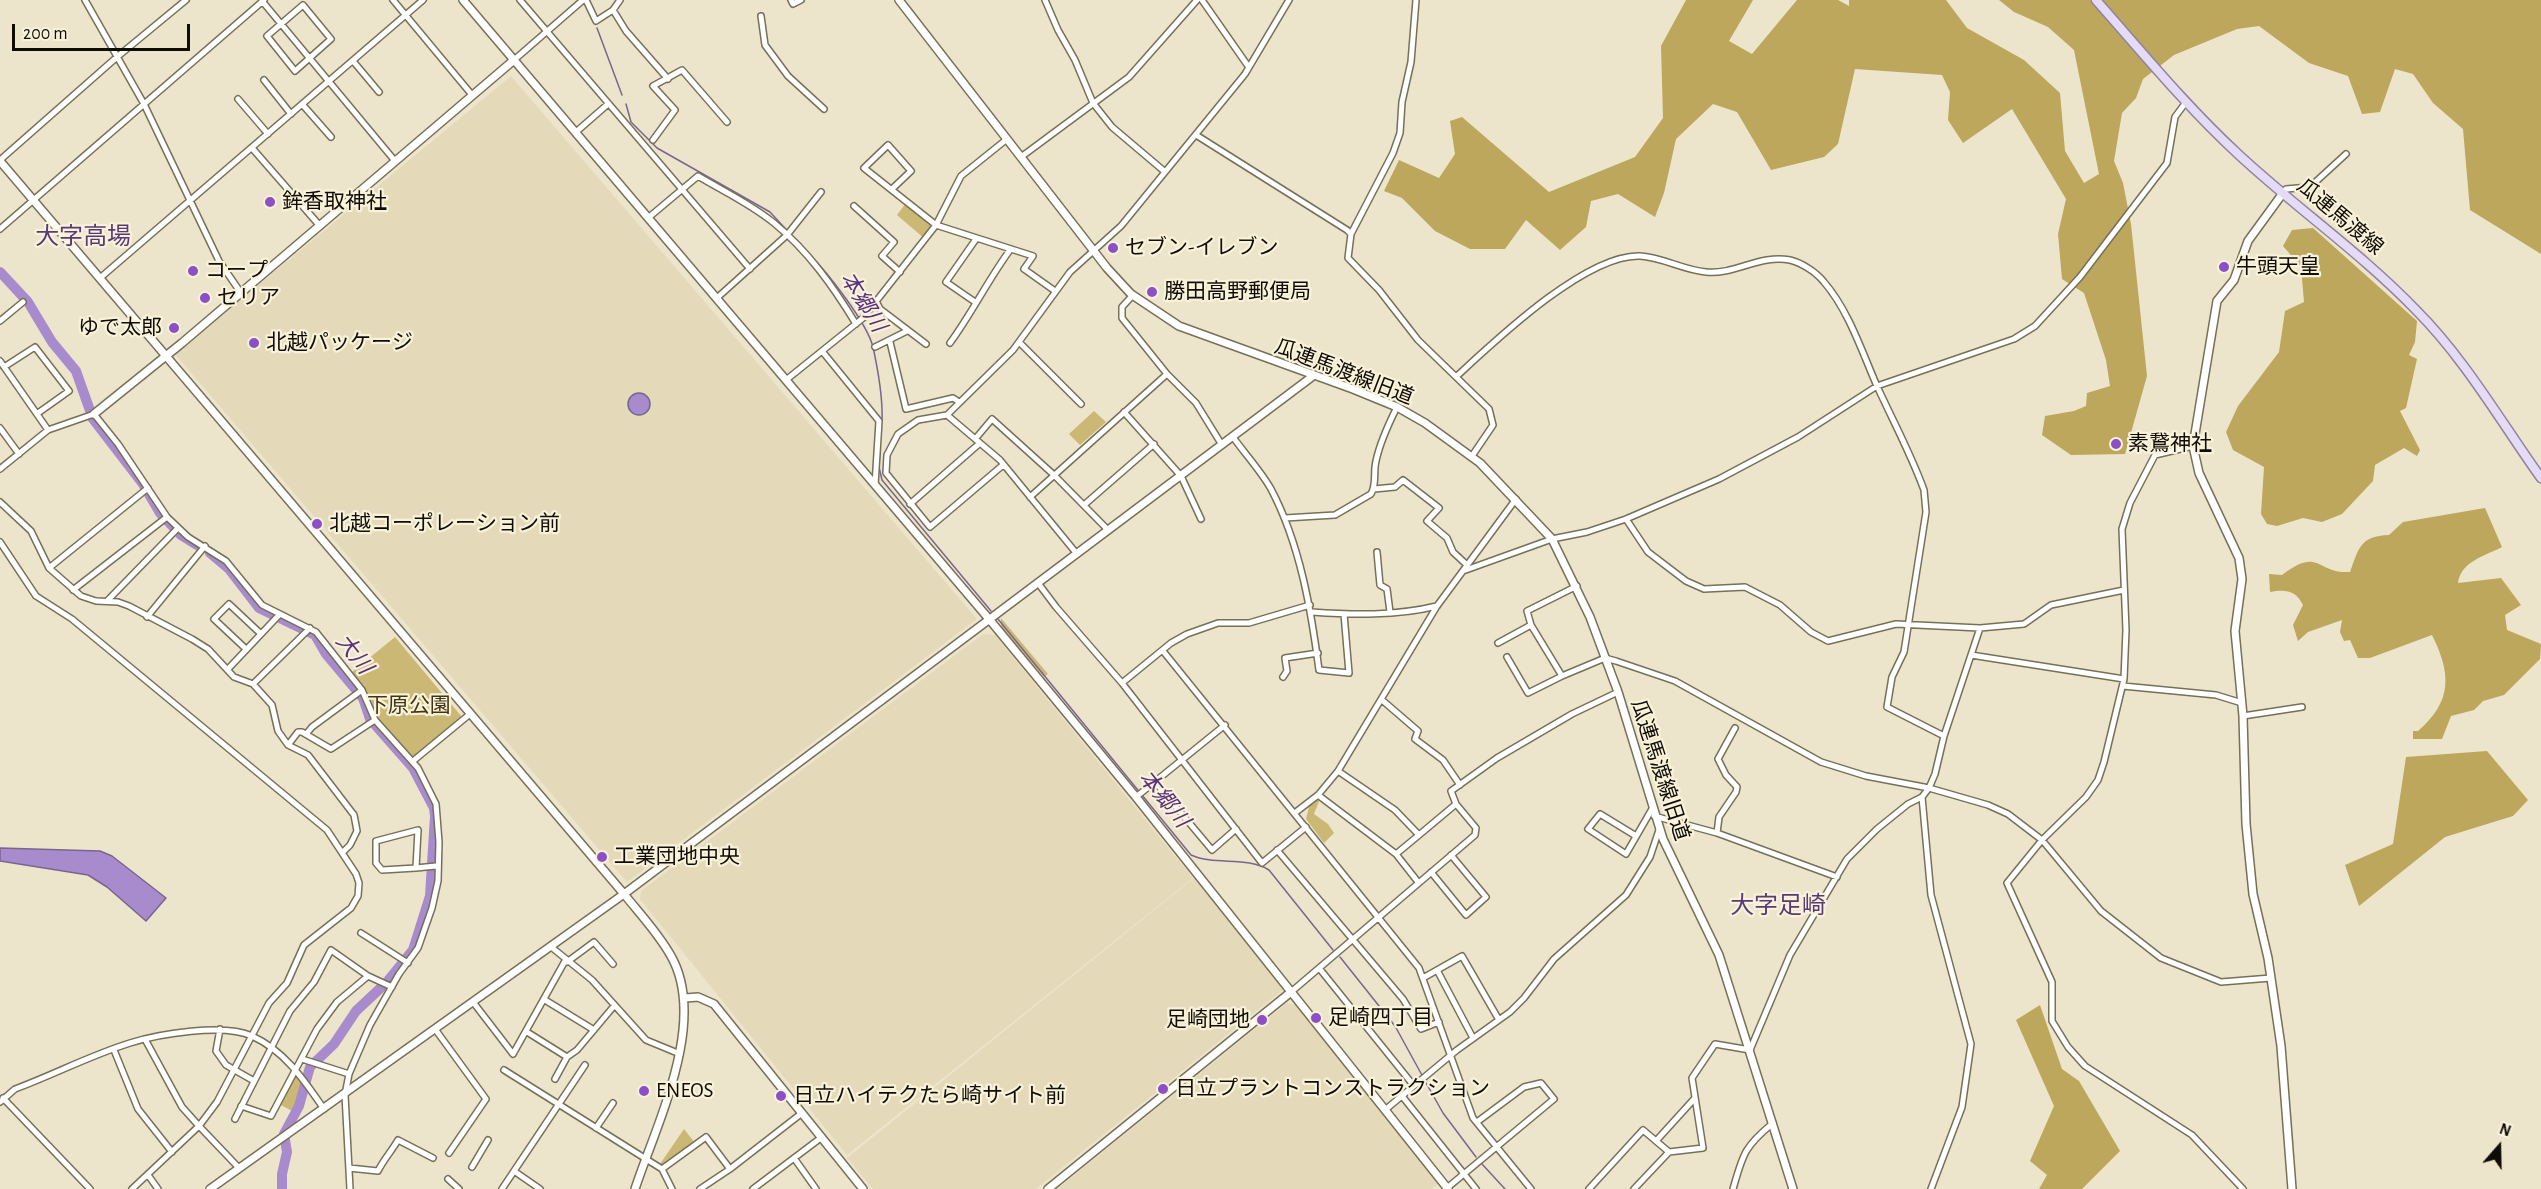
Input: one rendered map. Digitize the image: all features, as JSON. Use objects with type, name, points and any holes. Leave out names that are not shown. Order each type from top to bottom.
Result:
[{"type":"main road","name":"瓜連馬渡線","points":[[2096,0],[2186,102],[2237,153],[2366,261],[2418,312],[2457,360],[2541,478]]},
{"type":"street","points":[[85,0],[144,104],[191,198],[219,261],[241,293]]},
{"type":"street","points":[[186,0],[0,160],[624,894],[672,956],[685,998],[685,1028],[680,1054],[635,1189]]},
{"type":"street","points":[[0,229],[263,0],[395,161]]},
{"type":"street","points":[[393,0],[472,95]]},
{"type":"street","points":[[100,278],[423,0]]},
{"type":"street","points":[[463,0],[718,297],[989,619],[1136,797],[1447,1189],[1495,1146],[1554,1099],[1540,1083],[1524,1087],[1477,1122]]},
{"type":"street","points":[[520,0],[750,269]]},
{"type":"street","points":[[0,469],[48,430],[94,414],[241,293],[583,0],[596,21],[613,9],[620,0]]},
{"type":"street","points":[[791,0],[793,4],[801,0]]},
{"type":"street","name":"瓜連馬渡線旧道","points":[[899,0],[1093,250],[1133,295],[1157,314],[1197,334],[1397,407],[1425,423],[1472,456],[1516,498],[1552,539],[1577,586],[1618,692],[1659,830],[1719,955],[1792,1189]]},
{"type":"street","points":[[1045,0],[1075,60],[1093,103],[1112,127],[1164,171]]},
{"type":"street","points":[[1021,157],[1129,77],[1197,0]]},
{"type":"street","points":[[1202,0],[1248,66]]},
{"type":"street","points":[[1003,465],[930,527],[886,473],[887,454],[898,434],[918,420],[947,415],[1019,342],[1055,291],[1093,250],[1121,226],[1245,74],[1289,0]]},
{"type":"street","points":[[1416,0],[1411,62],[1402,102],[1400,133],[1393,153],[1351,234],[1348,258],[1380,290],[1418,340],[1489,409],[1493,420],[1490,430],[1472,456]]},
{"type":"street","points":[[303,5],[331,39],[295,71],[267,36],[282,24],[303,5]]},
{"type":"street","points":[[613,9],[626,31],[668,80]]},
{"type":"street","points":[[762,16],[765,45],[788,76],[824,109]]},
{"type":"street","points":[[353,61],[379,92]]},
{"type":"street","points":[[653,140],[675,110],[654,86],[682,70],[727,122]]},
{"type":"street","points":[[264,80],[291,114]]},
{"type":"street","points":[[238,99],[268,134]]},
{"type":"street","points":[[1465,568],[1552,539],[1587,532],[1626,519],[1719,479],[1798,437],[1877,386],[2014,339],[2035,326],[2080,277],[2167,163],[2175,117],[2186,102]]},
{"type":"street","points":[[302,104],[332,137]]},
{"type":"street","points":[[576,132],[608,104]]},
{"type":"street","points":[[1196,135],[1351,234]]},
{"type":"street","points":[[786,380],[863,318],[936,225],[961,176],[1007,139]]},
{"type":"street","points":[[892,189],[911,171],[888,146],[864,168],[936,225],[1033,256],[1024,269],[1055,291]]},
{"type":"street","points":[[252,148],[320,226]]},
{"type":"street","points":[[2292,1189],[2281,1046],[2271,978],[2250,870],[2243,716],[2235,631],[2242,579],[2239,558],[2199,473],[2193,446],[2217,301],[2234,280],[2248,241],[2286,189],[2310,187],[2346,154]]},
{"type":"street","points":[[648,218],[698,176],[753,208],[787,235],[831,282],[856,324]]},
{"type":"street","points":[[718,297],[787,235],[821,192]]},
{"type":"street","points":[[854,206],[894,242],[882,256],[900,272]]},
{"type":"street","points":[[975,302],[946,282],[976,239]]},
{"type":"street","points":[[950,343],[967,320],[975,302],[1010,250]]},
{"type":"street","points":[[1457,376],[1508,328],[1555,292],[1609,262],[1626,257],[1641,256],[1684,268],[1716,272],[1775,258],[1801,264],[1824,281],[1854,332],[1924,490],[1926,512],[1904,652],[1892,677],[1887,707],[1944,736]]},
{"type":"street","points":[[1133,295],[1122,307],[1122,318],[1167,374],[1196,403],[1222,445]]},
{"type":"street","points":[[876,301],[880,309],[926,344]]},
{"type":"street","points":[[0,321],[23,302]]},
{"type":"street","points":[[0,308],[6,316]]},
{"type":"street","points":[[875,347],[890,342],[907,331]]},
{"type":"street","points":[[890,342],[906,409],[953,398],[959,402]]},
{"type":"street","points":[[1019,342],[1081,404]]},
{"type":"street","points":[[4,367],[35,347],[69,391],[38,413]]},
{"type":"street","points":[[822,351],[879,421],[875,485]]},
{"type":"street","points":[[0,361],[48,430]]},
{"type":"street","points":[[1030,497],[1167,374]]},
{"type":"street","points":[[210,1189],[624,894],[1313,376]]},
{"type":"street","points":[[1285,518],[1335,515],[1362,502],[1374,489],[1375,463],[1385,429],[1397,407]]},
{"type":"street","points":[[1124,412],[1181,476],[1201,519]]},
{"type":"street","points":[[94,414],[166,519],[176,530],[226,561],[262,605],[310,628],[362,690],[373,721],[413,761],[438,811],[436,895],[418,948],[408,963],[387,985],[349,1074],[345,1095],[350,1189]]},
{"type":"street","points":[[947,415],[978,440],[1003,465],[1077,554]]},
{"type":"street","points":[[910,504],[978,440],[992,419],[1054,475],[1108,530]]},
{"type":"street","points":[[0,428],[19,454]]},
{"type":"street","points":[[1233,437],[1270,487],[1285,518],[1312,612],[1319,670],[1349,673],[1344,614]]},
{"type":"street","points":[[1084,505],[1154,444]]},
{"type":"street","points":[[2193,446],[2155,455],[2146,467],[2130,503],[2122,529],[2126,630],[2124,679],[2112,738],[2098,780],[2086,797],[2042,840],[2007,883],[2052,982],[2052,1021],[2068,1047],[2085,1066],[2192,1135],[2243,1189]]},
{"type":"street","points":[[875,475],[886,473]]},
{"type":"street","points":[[1374,489],[1395,487],[1404,480],[1439,508],[1427,521],[1447,538],[1453,552],[1465,568]]},
{"type":"street","points":[[49,568],[146,489]]},
{"type":"street","points":[[1296,812],[1318,795],[1338,771],[1437,606],[1516,498]]},
{"type":"street","points":[[0,502],[31,531],[49,568],[73,590],[96,601],[108,600],[129,606],[208,649],[234,676],[253,684],[272,705],[278,731],[288,745],[308,755],[354,815],[357,831],[350,845],[343,852]]},
{"type":"street","points":[[73,590],[166,519]]},
{"type":"street","points":[[1626,519],[1648,552],[1686,581],[1704,589],[1745,587],[1780,606],[1811,632],[1828,641],[1879,627],[1908,624],[1980,628],[2024,624],[2051,605],[2124,590]]},
{"type":"street","points":[[108,600],[176,530]]},
{"type":"street","points":[[0,542],[36,596],[72,619],[327,830],[343,852],[359,883],[355,903],[304,945],[287,983],[268,1003],[218,1102],[199,1125],[132,1189]]},
{"type":"street","points":[[147,616],[204,548]]},
{"type":"street","points":[[1377,552],[1380,585],[1387,589],[1390,612]]},
{"type":"street","points":[[1038,583],[1122,683],[1262,863],[1306,827]]},
{"type":"street","points":[[1562,676],[1531,625],[1527,611],[1577,586]]},
{"type":"street","points":[[246,649],[214,619],[229,604],[261,634]]},
{"type":"street","points":[[1122,683],[1187,634],[1218,623],[1249,623],[1310,605]]},
{"type":"street","points":[[1312,612],[1344,614],[1413,612],[1437,606]]},
{"type":"street","points":[[228,669],[279,615]]},
{"type":"street","points":[[1498,643],[1531,625]]},
{"type":"street","points":[[253,684],[310,628]]},
{"type":"street","points":[[1634,1189],[1669,1152],[1703,1148],[1692,1078],[1715,1044],[1750,1050],[1790,955],[1856,848],[1908,804],[1922,797],[1929,788],[1980,628]]},
{"type":"street","points":[[1163,651],[1225,724],[1414,960],[1423,978],[1450,1056],[1477,1122],[1531,1189]]},
{"type":"street","points":[[1282,677],[1287,671],[1285,658],[1318,653]]},
{"type":"street","points":[[1971,655],[2124,679]]},
{"type":"street","points":[[1507,657],[1528,693],[1605,658],[1674,681],[1821,762],[1866,776],[1929,788],[1988,805],[2008,814],[2042,840],[2101,911],[2161,958],[2221,982],[2271,978]]},
{"type":"street","points":[[2123,686],[2216,695],[2242,703]]},
{"type":"street","points":[[307,733],[362,690]]},
{"type":"street","points":[[1048,1189],[1291,992],[1475,835],[1476,828],[1450,794],[1460,785],[1497,758],[1572,714],[1618,692]]},
{"type":"street","points":[[1382,700],[1418,731],[1415,740],[1443,760],[1460,785]]},
{"type":"street","points":[[2243,716],[2302,707]]},
{"type":"street","points":[[413,761],[470,714]]},
{"type":"street","points":[[288,745],[298,732],[307,733],[331,749],[373,721]]},
{"type":"street","points":[[1136,797],[1225,724]]},
{"type":"street","points":[[1717,834],[1719,817],[1737,787],[1726,775],[1718,759],[1735,728]]},
{"type":"street","points":[[1338,771],[1395,810],[1419,835]]},
{"type":"street","points":[[1155,782],[1212,850],[1236,830]]},
{"type":"street","points":[[1318,795],[1396,854],[1418,882]]},
{"type":"street","points":[[1922,797],[1931,895],[1971,1044],[1962,1107],[1931,1189]]},
{"type":"street","points":[[1396,854],[1456,804]]},
{"type":"street","points":[[1636,836],[1600,814],[1588,829],[1626,854],[1653,813],[1837,877]]},
{"type":"street","points":[[416,868],[418,830],[376,841],[376,862],[382,870],[416,868],[436,866]]},
{"type":"street","points":[[1385,1110],[1524,998],[1554,959],[1626,895],[1650,857],[1659,830]]},
{"type":"street","points":[[1277,850],[1403,999],[1421,1029],[1439,1022]]},
{"type":"street","points":[[1431,872],[1466,915],[1486,897],[1451,855]]},
{"type":"street","points":[[362,933],[408,963]]},
{"type":"street","points":[[474,1002],[513,1054],[545,1000],[558,970],[566,961],[594,942],[612,964]]},
{"type":"street","points":[[550,946],[592,980],[646,1040],[680,1054]]},
{"type":"street","points":[[235,1119],[290,1011],[314,982],[331,950],[368,976],[387,985]]},
{"type":"street","points":[[1423,978],[1462,956],[1499,1020]]},
{"type":"street","points":[[1319,968],[1414,1086]]},
{"type":"street","points":[[1437,970],[1473,1038]]},
{"type":"street","points":[[241,1106],[271,1116],[296,1069],[304,1060],[317,1029],[337,1002],[368,976]]},
{"type":"street","points":[[685,998],[698,997],[714,1004],[863,1189]]},
{"type":"street","points":[[545,1000],[594,1030]]},
{"type":"street","points":[[555,1079],[567,1057],[614,1006]]},
{"type":"street","points":[[220,1029],[216,1051],[226,1065],[254,1081]]},
{"type":"street","points":[[90,1189],[1,1100],[15,1089],[114,1050],[146,1041],[220,1029],[253,1036],[272,1047],[302,1076],[324,1109]]},
{"type":"street","points":[[435,1029],[486,1099],[449,1153]]},
{"type":"street","points":[[527,1032],[567,1057]]},
{"type":"street","points":[[146,1041],[182,1107],[239,1168]]},
{"type":"street","points":[[114,1050],[138,1109],[172,1152]]},
{"type":"street","points":[[304,1060],[349,1074]]},
{"type":"street","points":[[502,1189],[585,1065]]},
{"type":"street","points":[[504,1070],[662,1169],[672,1189]]},
{"type":"street","points":[[1402,1096],[1476,1189]]},
{"type":"street","points":[[1656,1141],[1695,1098]]},
{"type":"street","points":[[597,1128],[613,1103]]},
{"type":"street","points":[[700,1189],[730,1169],[802,1113]]},
{"type":"street","points":[[1733,1189],[1744,1152],[1750,1142],[1773,1123]]},
{"type":"street","points":[[1589,1189],[1643,1130],[1669,1152]]},
{"type":"street","points":[[662,1169],[706,1137],[730,1169]]},
{"type":"street","points":[[753,1189],[822,1137]]},
{"type":"street","points":[[349,1168],[378,1171],[387,1153],[392,1151],[398,1140],[433,1158]]},
{"type":"street","points":[[472,1167],[488,1140]]},
{"type":"street","points":[[794,1158],[816,1189]]},
{"type":"street","points":[[514,1171],[540,1189]]},
{"type":"street","points":[[148,1175],[158,1189]]},
{"type":"street","points":[[448,1179],[459,1189]]},
{"type":"shaded area","points":[[1686,0],[1753,0],[1729,41],[1752,54],[1797,0],[1838,0],[1849,6],[1849,0],[1946,0],[1967,28],[2024,60],[2060,93],[2065,151],[2084,183],[2099,174],[2074,50],[2048,27],[2014,12],[1999,0],[2541,0],[2541,254],[2470,210],[2463,129],[2433,103],[2413,74],[2395,69],[2380,112],[2362,114],[2348,76],[2309,63],[2259,26],[2237,29],[2174,55],[2143,79],[2136,98],[2122,113],[2114,161],[2123,183],[2131,224],[2147,376],[2125,454],[2071,455],[2042,435],[2045,416],[2074,411],[2086,406],[2087,393],[2110,386],[2106,360],[2084,293],[2062,279],[2058,234],[2066,199],[2012,109],[1963,143],[1948,120],[1950,92],[1942,75],[1855,69],[1838,144],[1824,157],[1771,170],[1737,112],[1713,104],[1676,139],[1664,193],[1655,217],[1618,194],[1591,201],[1586,227],[1560,250],[1526,220],[1505,249],[1470,249],[1435,231],[1402,198],[1384,191],[1399,160],[1439,178],[1455,154],[1450,121],[1462,117],[1549,192],[1635,157],[1663,118],[1661,46]]},
{"type":"shaded area","points":[[511,76],[977,619],[627,882],[175,354]]},
{"type":"shaded area","points":[[2313,228],[2417,321],[2415,342],[2409,355],[2417,359],[2406,408],[2400,411],[2420,450],[2417,456],[2404,448],[2375,465],[2373,481],[2342,514],[2322,522],[2303,518],[2277,526],[2267,524],[2261,514],[2264,467],[2233,450],[2226,432],[2238,406],[2279,352],[2285,311],[2304,302],[2301,267],[2283,246],[2292,230]]},
{"type":"shaded area","points":[[639,393],[647,396],[650,404],[647,412],[639,415],[631,412],[628,404],[631,396]]},
{"type":"shaded area","points":[[2485,508],[2502,547],[2469,564],[2464,569],[2458,583],[2501,578],[2521,605],[2505,615],[2507,630],[2541,644],[2540,659],[2504,695],[2483,701],[2474,710],[2451,716],[2442,739],[2413,739],[2413,731],[2418,731],[2429,720],[2438,709],[2443,697],[2445,674],[2443,662],[2432,635],[2370,658],[2358,658],[2350,640],[2344,641],[2340,632],[2342,620],[2308,632],[2298,641],[2293,625],[2303,605],[2297,596],[2290,592],[2270,592],[2269,574],[2282,575],[2294,567],[2311,562],[2339,572],[2350,572],[2359,550],[2366,541],[2389,535],[2403,522]]},
{"type":"shaded area","points":[[983,634],[995,635],[1193,878],[847,1155],[640,899],[641,891]]},
{"type":"shaded area","points":[[2487,751],[2528,800],[2513,816],[2445,837],[2359,906],[2345,865],[2393,844],[2406,757]]},
{"type":"shaded area","points":[[0,848],[100,851],[112,856],[166,898],[146,921],[107,887],[88,875],[0,861]]},
{"type":"shaded area","points":[[1194,878],[1284,989],[1036,1189],[873,1189],[847,1158]]},
{"type":"shaded area","points":[[1287,1003],[1296,1005],[1439,1183],[1432,1189],[1057,1189]]},
{"type":"shaded area","points":[[2040,1005],[2062,1069],[2079,1081],[2120,1151],[2082,1189],[2039,1189],[2047,1175],[2030,1161],[2054,1106],[2016,1020]]},
{"type":"green space","points":[[906,203],[934,225],[925,239],[897,215]]},
{"type":"green space","points":[[1094,411],[1106,422],[1080,445],[1069,434]]},
{"type":"green space","points":[[1001,618],[1048,674],[1044,677],[1001,627]]},
{"type":"green space","name":"下原公園","points":[[395,637],[462,717],[413,757],[383,725],[374,712],[366,692],[351,673]]},
{"type":"green space","points":[[1320,799],[1314,814],[1328,824],[1334,833],[1324,843],[1306,819],[1310,803]]},
{"type":"green space","points":[[298,1076],[304,1083],[294,1112],[279,1104],[293,1077]]},
{"type":"green space","points":[[684,1129],[695,1143],[664,1167],[660,1164]]},
{"type":"waterway","name":"本郷川","points":[[597,28],[622,95]]},
{"type":"waterway","name":"本郷川","points":[[626,104],[631,122],[657,148],[770,212],[794,238]]},
{"type":"waterway","name":"本郷川","points":[[810,255],[846,299],[869,337],[880,384],[882,421]]},
{"type":"waterway","name":"大川","points":[[0,272],[28,302],[52,342],[76,371],[93,419],[143,484],[160,513],[181,535],[197,545]]},
{"type":"waterway","name":"本郷川","points":[[881,426],[879,467],[882,480],[991,611]]},
{"type":"waterway","name":"大川","points":[[210,553],[229,569],[259,608],[315,635],[326,654],[363,698],[370,719],[413,768],[434,808],[435,816],[430,896],[413,950],[387,982],[356,1011],[334,1044],[310,1067],[299,1106],[284,1134],[287,1152],[282,1174],[282,1189]]},
{"type":"waterway","name":"本郷川","points":[[998,619],[1191,855],[1210,860],[1251,863],[1269,870],[1333,950]]},
{"type":"waterway","name":"本郷川","points":[[1340,957],[1395,1026],[1423,1077]]},
{"type":"waterway","name":"本郷川","points":[[1425,1081],[1443,1113],[1476,1157]]},
{"type":"waterway","name":"本郷川","points":[[1482,1164],[1505,1189]]},
{"type":"place","name":"鉾香取神社","points":[[270,202]]},
{"type":"place","name":"セブン-イレブン","points":[[1113,248]]},
{"type":"place","name":"牛頭天皇","points":[[2224,267]]},
{"type":"place","name":"コープ","points":[[193,271]]},
{"type":"place","name":"勝田高野郵便局","points":[[1152,292]]},
{"type":"place","name":"セリア","points":[[205,298]]},
{"type":"place","name":"ゆで太郎","points":[[174,328]]},
{"type":"place","name":"北越パッケージ","points":[[254,343]]},
{"type":"place","name":"素鵞神社","points":[[2116,444]]},
{"type":"place","name":"北越コーポレーション前","points":[[317,524]]},
{"type":"place","name":"工業団地中央","points":[[602,857]]},
{"type":"place","name":"足崎四丁目","points":[[1316,1018]]},
{"type":"place","name":"足崎団地","points":[[1262,1020]]},
{"type":"place","name":"日立プラントコンストラクション","points":[[1163,1089]]},
{"type":"place","name":"ENEOS","points":[[644,1091]]},
{"type":"place","name":"日立ハイテクたら崎サイト前","points":[[781,1096]]},
{"type":"district","name":"大字高場","points":[[83,237]]},
{"type":"district","name":"大字足崎","points":[[1778,906]]}]
